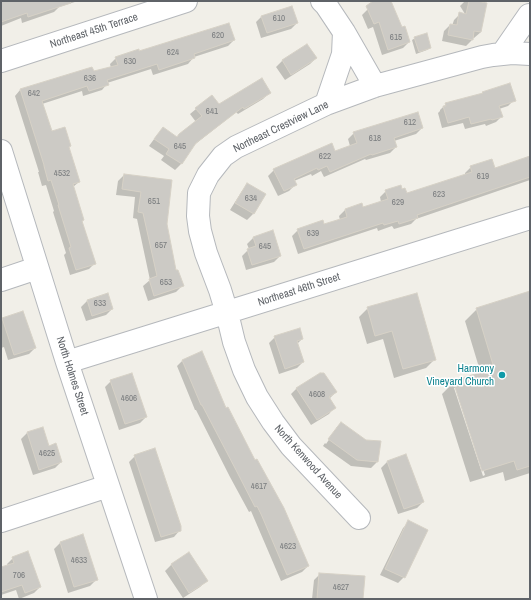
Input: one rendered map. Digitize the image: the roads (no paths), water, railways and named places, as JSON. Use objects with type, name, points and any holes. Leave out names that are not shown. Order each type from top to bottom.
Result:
[{"type":"street","name":"Northeast 45th Terrace","points":[[1,61],[186,1]]},
{"type":"street","points":[[322,1],[344,32],[375,86]]},
{"type":"street","points":[[502,54],[527,11]]},
{"type":"street","points":[[326,104],[343,54],[344,32]]},
{"type":"street","name":"Northeast Crestview Lane","points":[[227,313],[206,253],[200,231],[198,216],[199,193],[208,175],[223,156],[236,146],[326,104],[375,86],[482,57],[512,52],[530,54]]},
{"type":"street","name":"North Holmes Street","points":[[1,151],[67,362],[146,599]]},
{"type":"street","name":"Northeast 46th Street","points":[[67,362],[530,218]]},
{"type":"street","points":[[1,280],[37,268]]},
{"type":"street","name":"North Kenwood Avenue","points":[[227,313],[234,342],[244,370],[257,397],[273,422],[291,446],[359,518]]},
{"type":"street","points":[[1,521],[108,486]]},
{"type":"place","name":"Harmony Vineyard Church","points":[[502,375]]}]
